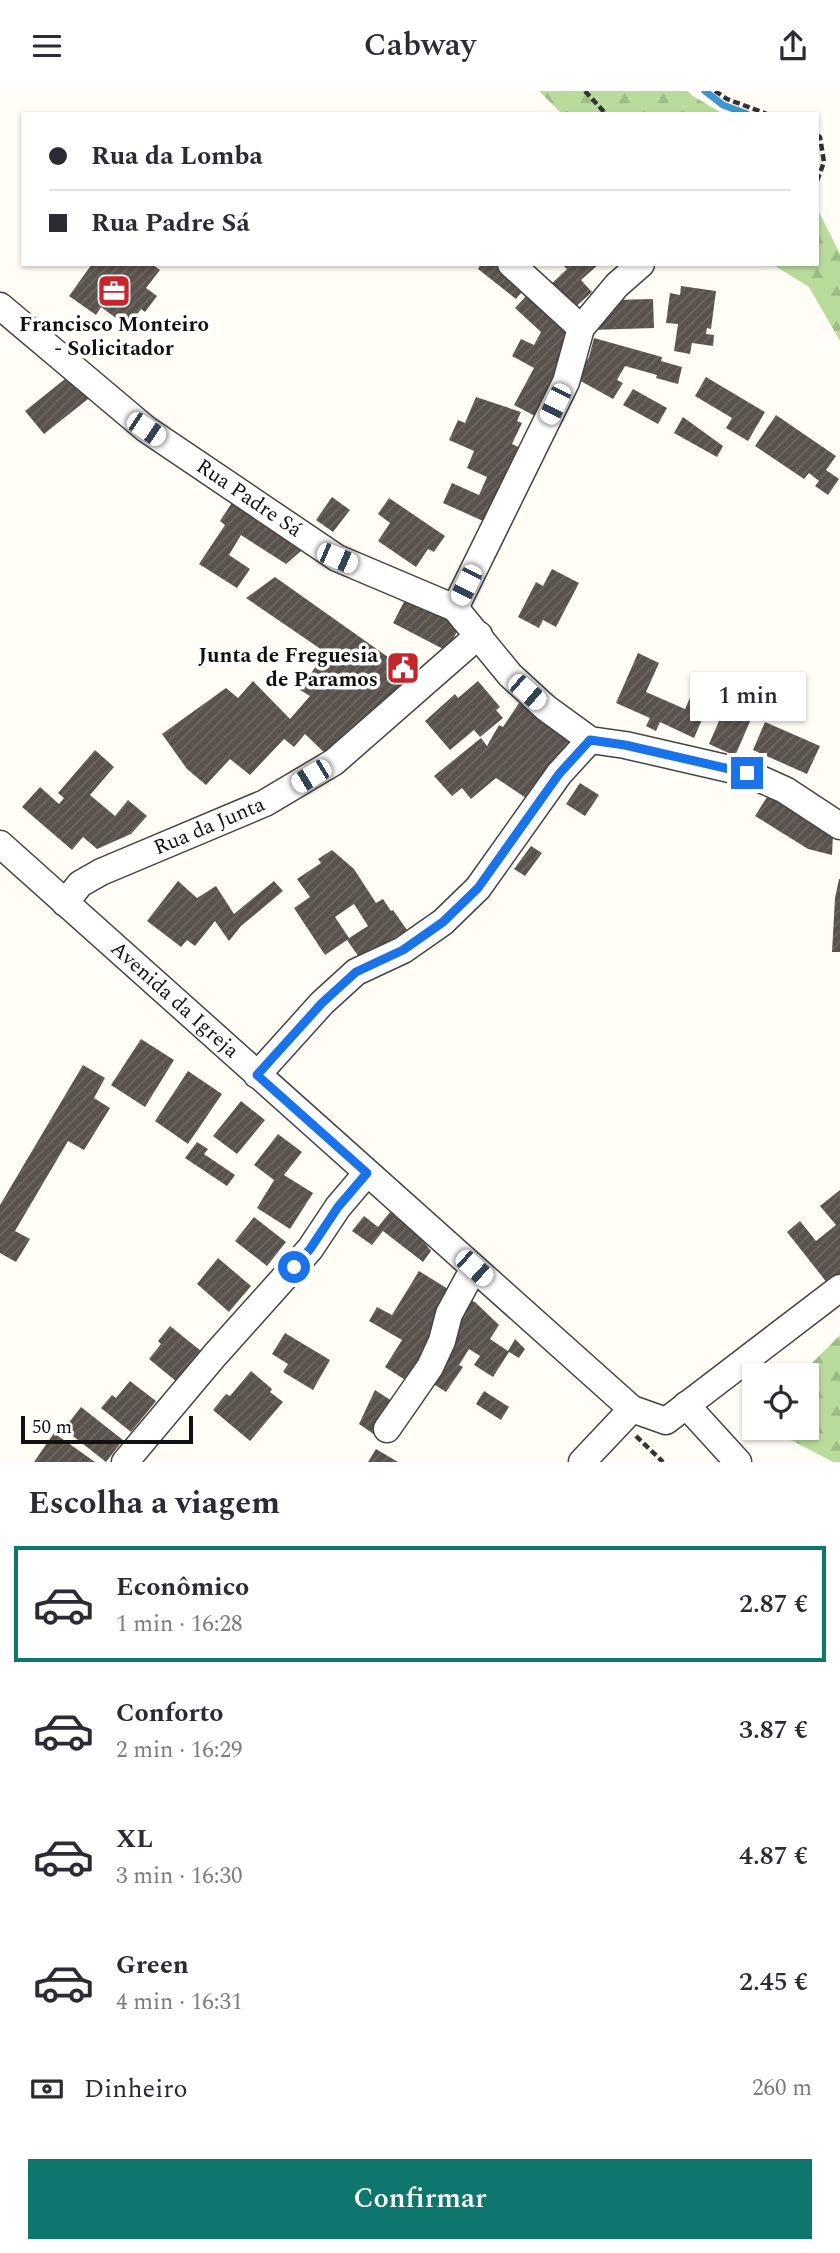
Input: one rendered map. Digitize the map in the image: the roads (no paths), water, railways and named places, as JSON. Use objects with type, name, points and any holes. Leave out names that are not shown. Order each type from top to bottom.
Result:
[{"type":"street","points":[[513,266],[581,328]]},
{"type":"street","points":[[455,608],[566,381],[581,328],[617,285],[639,266]]},
{"type":"street","name":"Rua Padre Sá","points":[[0,306],[146,429],[337,558],[455,608],[527,692],[590,740],[625,745],[747,773],[785,790],[840,826]]},
{"type":"street","name":"Rua da Junta","points":[[65,903],[80,884],[101,872],[265,803],[334,762],[479,635]]},
{"type":"street","points":[[257,1075],[322,1003],[356,972],[413,943],[443,922],[478,888],[559,774],[590,740]]},
{"type":"street","name":"Avenida da Igreja","points":[[0,845],[474,1268],[626,1415]]},
{"type":"street","points":[[125,1462],[215,1355],[310,1249],[338,1207],[367,1173]]},
{"type":"street","points":[[387,1429],[429,1367],[442,1341],[449,1314],[474,1268]]},
{"type":"street","points":[[582,1462],[626,1415],[666,1421],[840,1288]]},
{"type":"street","points":[[686,1405],[738,1462]]},
{"type":"waterway","points":[[705,91],[723,105],[742,112]]},
{"type":"place","name":"Francisco Monteiro - Solicitador","points":[[114,291]]},
{"type":"place","name":"Junta de Freguesia de Paramos","points":[[403,668]]}]
